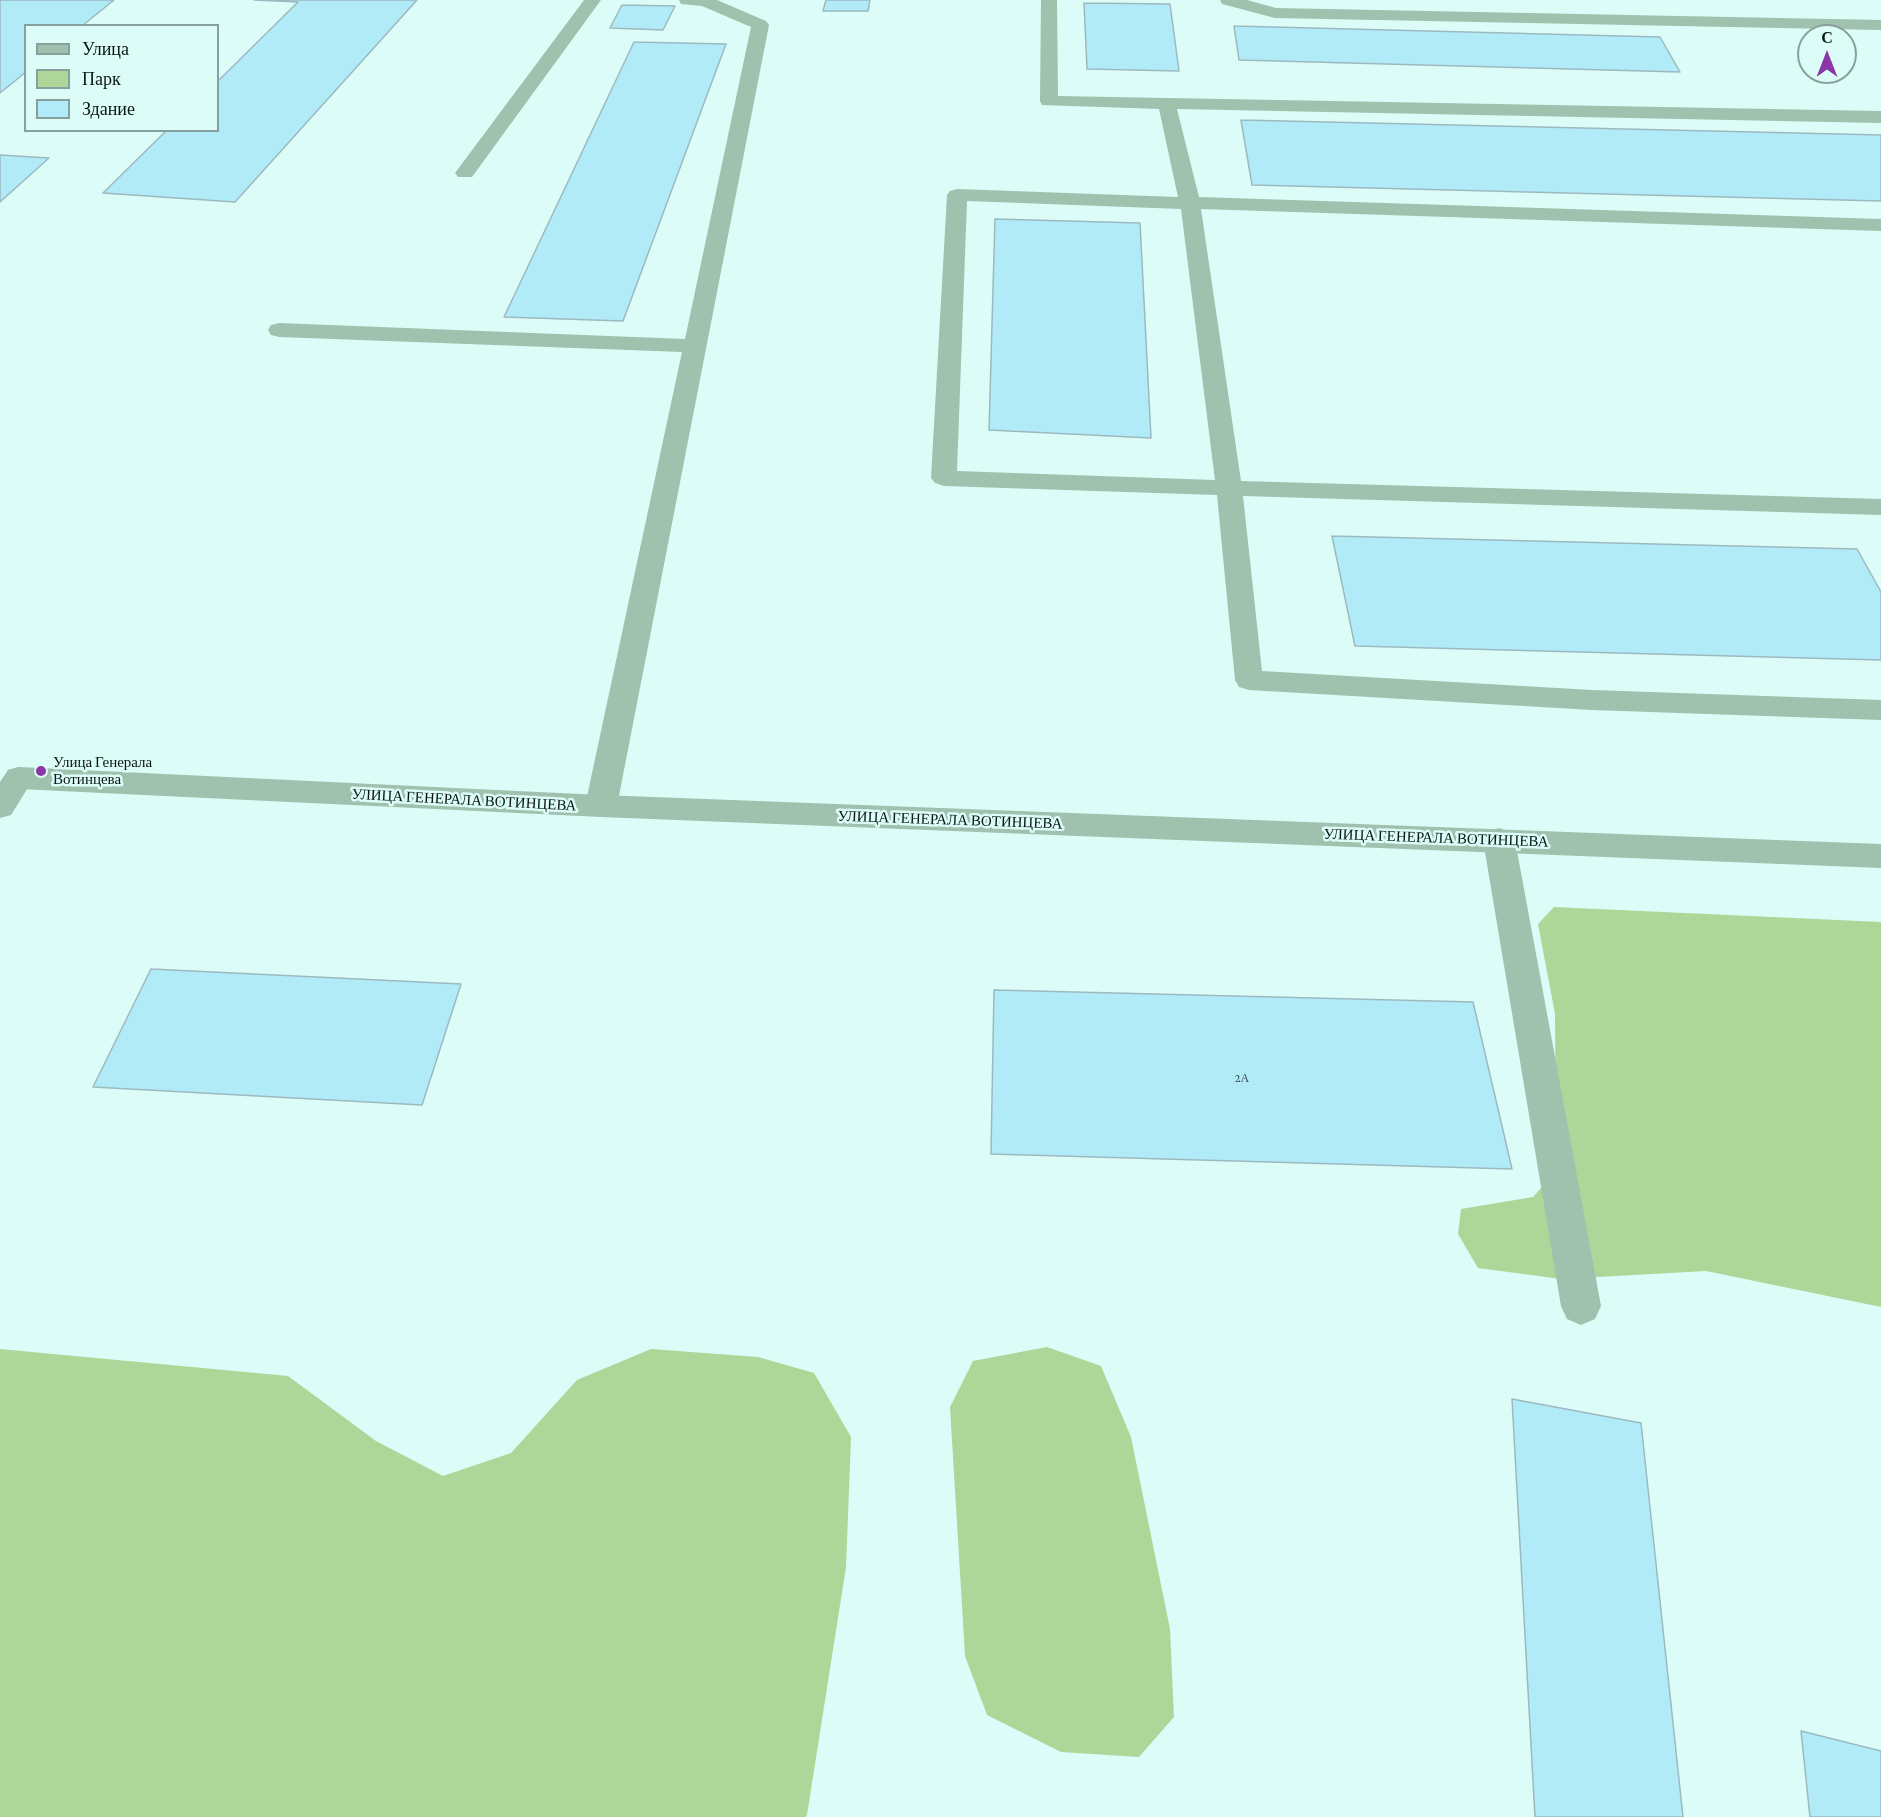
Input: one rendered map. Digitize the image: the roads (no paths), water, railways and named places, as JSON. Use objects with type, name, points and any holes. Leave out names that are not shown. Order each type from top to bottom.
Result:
[{"type":"street","points":[[465,173],[593,0]]},
{"type":"street","points":[[601,806],[760,25],[705,1],[687,0]]},
{"type":"street","points":[[1049,0],[1049,101],[1881,117]]},
{"type":"street","points":[[1230,0],[1275,12],[1881,25]]},
{"type":"street","points":[[1167,104],[1190,203],[1229,488],[1249,680],[1592,700],[1881,710]]},
{"type":"street","points":[[1881,225],[957,195],[944,478],[1881,507]]},
{"type":"street","points":[[279,330],[694,346]]},
{"type":"street","name":"УЛИЦА ГЕНЕРАЛА ВОТИНЦЕВА","points":[[0,807],[19,778],[601,806],[1881,856]]},
{"type":"street","points":[[1499,840],[1581,1306]]},
{"type":"place","name":"Улица Генерала Вотинцева","points":[[41,771]]}]
